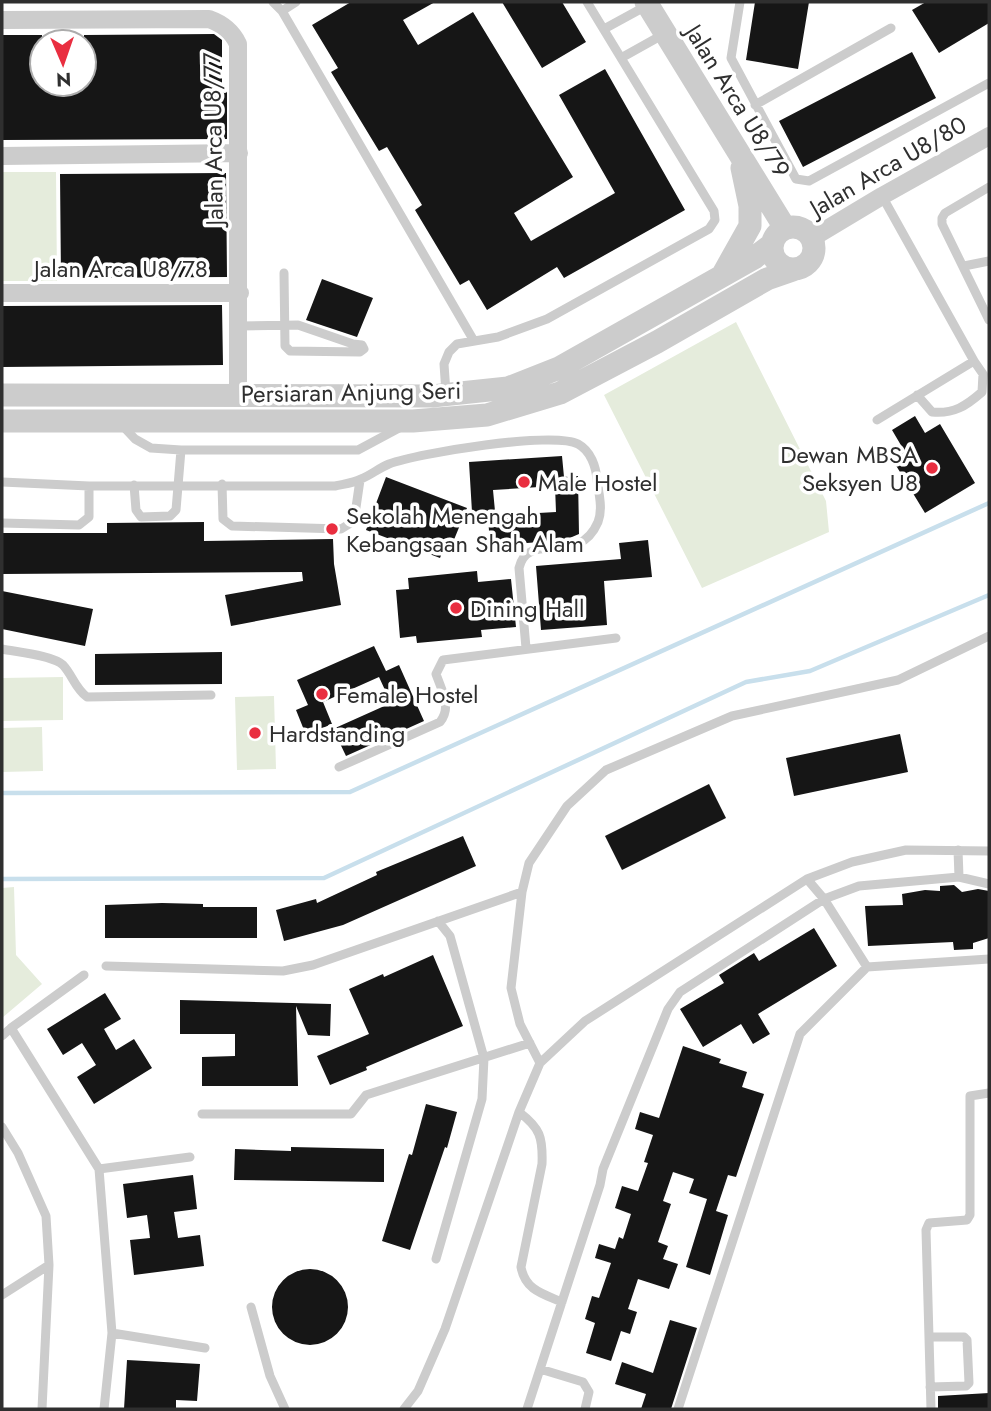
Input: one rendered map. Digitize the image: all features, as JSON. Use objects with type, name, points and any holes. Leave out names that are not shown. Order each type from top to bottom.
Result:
[{"type":"street","name":"Jalan Arca U8/79","points":[[647,3],[738,152],[778,236]]},
{"type":"street","name":"Jalan Arca U8/77","points":[[2,20],[209,19],[220,23],[233,34],[239,44],[238,395]]},
{"type":"street","name":"Jalan Arca U8/80","points":[[812,239],[989,136]]},
{"type":"street","points":[[722,276],[750,226],[750,206],[738,152]]},
{"type":"street","points":[[2,156],[239,153]]},
{"type":"street","points":[[801,228],[812,239],[814,247],[809,263],[793,270],[783,268],[776,262],[772,254],[778,236],[801,228]]},
{"type":"street","name":"Persiaran Anjung Seri","points":[[2,395],[446,395],[508,388],[559,368],[754,258],[778,236]]},
{"type":"street","name":"Persiaran Anjung Seri","points":[[2,421],[413,421],[487,415],[560,393],[657,342],[767,279],[793,270]]},
{"type":"street","name":"Jalan Arca U8/78","points":[[2,293],[240,293]]},
{"type":"lane","points":[[273,2],[282,11],[474,341]]},
{"type":"lane","points":[[282,11],[296,2]]},
{"type":"lane","points":[[446,395],[444,364],[449,352],[457,344],[498,337],[547,319],[709,229],[715,220],[714,211],[587,2]]},
{"type":"lane","points":[[740,2],[731,58],[796,179],[809,181],[989,83]]},
{"type":"lane","points":[[604,29],[647,3]]},
{"type":"lane","points":[[755,105],[891,28]]},
{"type":"lane","points":[[621,58],[665,33]]},
{"type":"lane","points":[[989,187],[942,218],[964,267],[985,302],[989,320]]},
{"type":"lane","points":[[882,196],[983,374],[982,392],[966,406],[948,414],[932,412],[918,395]]},
{"type":"lane","points":[[964,267],[989,261]]},
{"type":"lane","points":[[239,326],[284,325],[298,325],[362,345],[364,349],[360,352],[290,351],[285,346],[284,325],[284,273]]},
{"type":"lane","points":[[877,419],[974,361]]},
{"type":"lane","points":[[117,420],[135,439],[151,448],[181,450],[358,450],[413,421]]},
{"type":"lane","points":[[2,482],[89,486],[335,486],[360,480],[388,464],[439,450],[552,439],[576,442],[585,449],[596,466],[601,510],[588,540],[576,546],[530,551],[521,559],[519,568],[526,648]]},
{"type":"lane","points":[[134,485],[136,510],[141,517],[170,516],[176,510],[181,450]]},
{"type":"lane","points":[[222,484],[223,519],[232,526],[341,529],[354,521],[360,480]]},
{"type":"lane","points":[[2,523],[79,525],[89,517],[89,486]]},
{"type":"lane","points":[[540,1063],[520,1024],[511,988],[522,892],[529,863],[567,806],[606,770],[732,716],[898,680],[989,636]]},
{"type":"lane","points":[[339,767],[440,722],[447,707],[436,674],[443,660],[616,638]]},
{"type":"lane","points":[[2,649],[52,659],[62,664],[78,691],[87,697],[211,695]]},
{"type":"lane","points":[[404,1409],[418,1391],[445,1329],[519,1112],[540,1063],[585,1021],[807,879],[852,862],[906,850],[989,851]]},
{"type":"lane","points":[[958,850],[959,877]]},
{"type":"lane","points":[[527,1409],[603,1169],[668,1009],[680,992],[824,899],[859,886],[959,877],[989,884]]},
{"type":"lane","points":[[807,879],[824,899],[867,967]]},
{"type":"lane","points":[[106,966],[283,971],[313,965],[522,892]]},
{"type":"lane","points":[[436,1259],[481,1099],[484,1058],[450,936],[438,921]]},
{"type":"lane","points":[[678,1409],[800,1034],[867,967],[989,958]]},
{"type":"lane","points":[[2,1036],[85,975]]},
{"type":"lane","points":[[11,1028],[99,1168],[112,1333],[104,1409]]},
{"type":"lane","points":[[202,1114],[351,1114],[366,1095],[530,1042]]},
{"type":"lane","points":[[930,1409],[926,1230],[929,1223],[967,1220],[971,1215],[970,1096],[989,1093]]},
{"type":"lane","points":[[519,1112],[533,1122],[543,1146],[542,1164],[521,1267],[522,1274],[531,1289],[562,1302]]},
{"type":"lane","points":[[2,1127],[18,1153],[46,1216],[50,1265],[42,1409]]},
{"type":"lane","points":[[99,1168],[190,1157]]},
{"type":"lane","points":[[2,1295],[50,1265]]},
{"type":"lane","points":[[251,1307],[270,1376],[285,1409]]},
{"type":"lane","points":[[112,1333],[205,1348]]},
{"type":"lane","points":[[929,1337],[964,1337],[967,1340],[969,1383],[966,1386],[930,1387]]},
{"type":"lane","points":[[540,1369],[583,1382],[589,1392],[585,1409]]},
{"type":"green space","points":[[2,172],[56,172],[57,281],[2,281]]},
{"type":"green space","points":[[736,322],[826,501],[829,532],[702,588],[604,395]]},
{"type":"green space","points":[[63,677],[63,720],[2,721],[2,678]]},
{"type":"green space","name":"Hardstanding","points":[[274,696],[276,769],[237,770],[235,697]]},
{"type":"green space","points":[[42,727],[43,771],[2,772],[2,728]]},
{"type":"green space","points":[[14,887],[16,955],[42,984],[2,1018],[2,888]]},
{"type":"building","points":[[351,2],[435,2],[403,20],[418,45],[473,12],[573,177],[514,213],[531,241],[615,193],[559,95],[605,69],[685,210],[564,278],[557,267],[487,310],[469,280],[460,285],[415,210],[422,205],[387,147],[379,151],[331,72],[338,68],[312,25]]},
{"type":"building","points":[[502,2],[562,2],[586,42],[542,68]]},
{"type":"building","points":[[755,2],[809,2],[798,69],[746,60]]},
{"type":"building","points":[[926,2],[989,2],[989,23],[939,53],[912,10]]},
{"type":"building","points":[[214,34],[222,40],[222,86],[227,86],[227,139],[2,140],[2,35],[28,35],[28,98],[98,98],[98,35]]},
{"type":"building","points":[[912,52],[936,98],[803,167],[779,121]]},
{"type":"building","points":[[226,173],[227,277],[61,278],[60,174]]},
{"type":"building","points":[[322,279],[373,298],[357,337],[306,320]]},
{"type":"building","points":[[222,305],[223,365],[2,367],[2,306]]},
{"type":"building","name":"Dewan MBSA Seksyen U8","points":[[915,416],[925,433],[940,424],[975,483],[925,513],[889,454],[902,447],[892,430]]},
{"type":"building","points":[[562,456],[564,477],[578,476],[579,534],[565,540],[490,546],[488,516],[556,512],[555,486],[493,490],[495,511],[472,512],[469,462]]},
{"type":"building","points":[[386,477],[467,508],[451,547],[445,545],[440,558],[366,530]]},
{"type":"building","points":[[204,522],[204,541],[333,539],[341,605],[231,626],[225,595],[303,581],[302,572],[2,574],[2,533],[107,533],[107,523]]},
{"type":"building","points":[[648,540],[652,577],[604,581],[607,625],[541,630],[536,566],[621,559],[619,543]]},
{"type":"building","name":"Dining Hall","points":[[477,571],[478,582],[511,579],[516,627],[481,630],[482,637],[417,643],[416,636],[400,638],[396,590],[409,589],[408,578]]},
{"type":"building","points":[[2,591],[93,609],[85,646],[2,629]]},
{"type":"building","points":[[374,646],[386,671],[399,665],[424,721],[346,756],[333,729],[391,703],[379,677],[323,702],[332,724],[306,735],[296,710],[308,705],[297,680]]},
{"type":"building","points":[[222,652],[222,684],[95,685],[95,654]]},
{"type":"building","points":[[900,734],[908,772],[794,796],[786,758]]},
{"type":"building","points":[[709,784],[726,818],[622,870],[605,836]]},
{"type":"building","points":[[463,836],[476,866],[343,925],[284,941],[276,910],[316,899],[317,903],[377,875],[376,872]]},
{"type":"building","points":[[954,885],[962,892],[978,889],[989,891],[989,938],[973,943],[973,949],[954,950],[953,942],[868,946],[865,906],[903,905],[902,894],[925,890],[940,891],[940,886]]},
{"type":"building","points":[[203,904],[203,907],[257,907],[257,938],[105,938],[105,905]]},
{"type":"building","points":[[814,928],[837,966],[758,1014],[770,1034],[753,1044],[741,1024],[703,1047],[680,1009],[724,983],[719,975],[754,953],[759,961]]},
{"type":"building","points":[[433,955],[463,1026],[330,1085],[317,1056],[369,1034],[349,989]]},
{"type":"building","points":[[105,993],[121,1019],[104,1029],[116,1050],[134,1039],[152,1068],[94,1104],[77,1077],[96,1065],[82,1043],[63,1055],[47,1029]]},
{"type":"building","points":[[180,1000],[331,1004],[330,1036],[308,1035],[296,1006],[298,1086],[202,1086],[202,1057],[235,1056],[235,1034],[180,1034]]},
{"type":"building","points":[[683,1046],[721,1059],[719,1063],[747,1072],[742,1087],[764,1094],[736,1177],[728,1175],[716,1211],[728,1215],[710,1275],[686,1267],[707,1199],[689,1193],[694,1179],[673,1172],[663,1201],[671,1204],[658,1242],[668,1246],[663,1259],[678,1264],[669,1289],[638,1279],[628,1309],[637,1312],[630,1334],[621,1331],[611,1361],[586,1353],[595,1323],[585,1319],[592,1296],[599,1298],[611,1263],[595,1258],[599,1244],[615,1249],[619,1237],[623,1239],[631,1214],[615,1208],[622,1186],[638,1191],[648,1163],[644,1162],[653,1135],[635,1129],[640,1112],[659,1118]]},
{"type":"building","points":[[426,1104],[457,1112],[447,1148],[445,1147],[410,1250],[382,1241],[409,1154],[412,1155]]},
{"type":"building","points":[[291,1147],[384,1149],[384,1182],[234,1180],[235,1149],[291,1151]]},
{"type":"building","points":[[193,1175],[197,1209],[174,1212],[178,1238],[200,1235],[204,1266],[134,1275],[130,1240],[150,1238],[147,1215],[127,1218],[123,1184]]},
{"type":"building","points":[[310,1269],[325,1272],[337,1280],[345,1292],[348,1307],[345,1322],[337,1334],[325,1342],[310,1345],[295,1342],[283,1334],[275,1322],[272,1307],[275,1292],[283,1280],[295,1272]]},
{"type":"building","points":[[670,1320],[697,1328],[671,1409],[641,1409],[646,1394],[615,1384],[622,1362],[653,1373]]},
{"type":"building","points":[[127,1360],[200,1364],[197,1401],[176,1400],[176,1409],[124,1409]]},
{"type":"building","points":[[989,1393],[989,1409],[938,1409],[938,1396]]},
{"type":"waterway","points":[[2,793],[350,792],[989,503]]},
{"type":"waterway","points":[[2,879],[324,878],[746,682],[810,671],[989,595]]},
{"type":"place","name":"Dewan MBSA Seksyen U8","points":[[932,468]]},
{"type":"place","name":"Male Hostel","points":[[524,482]]},
{"type":"place","name":"Sekolah Menengah Kebangsaan Shah Alam","points":[[332,529]]},
{"type":"place","name":"Dining Hall","points":[[456,608]]},
{"type":"place","name":"Female Hostel","points":[[322,694]]},
{"type":"place","name":"Hardstanding","points":[[255,733]]}]
